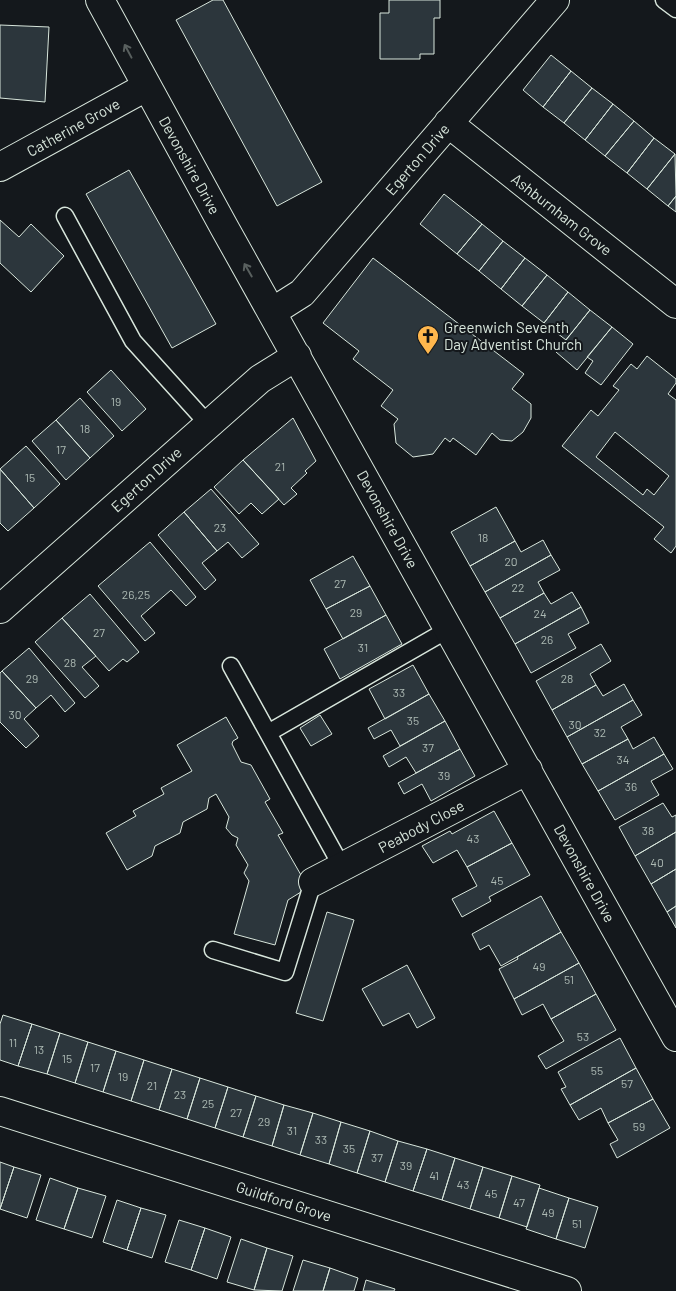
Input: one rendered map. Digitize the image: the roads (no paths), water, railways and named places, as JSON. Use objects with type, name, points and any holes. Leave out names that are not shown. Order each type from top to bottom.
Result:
[{"type":"street","name":"Devonshire Drive","points":[[100,0],[146,87],[676,1037]]},
{"type":"street","name":"Egerton Drive","points":[[272,312],[302,293],[555,0]]},
{"type":"street","name":"Catherine Grove","points":[[0,168],[146,87]]},
{"type":"street","name":"Ashburnham Grove","points":[[448,123],[676,304]]},
{"type":"street","name":"Egerton Drive","points":[[0,609],[260,379],[297,356]]},
{"type":"street","name":"Peabody Close","points":[[314,882],[528,770]]},
{"type":"street","name":"Guildford Grove","points":[[0,1111],[567,1291]]},
{"type":"lane","points":[[664,0],[676,9]]},
{"type":"lane","points":[[65,216],[133,341],[208,424]]},
{"type":"lane","points":[[268,733],[449,629]]},
{"type":"lane","points":[[230,666],[342,866]]},
{"type":"lane","points":[[213,950],[284,972],[314,882]]},
{"type":"place","name":"Greenwich Seventh Day Adventist Church","points":[[428,355]]}]
